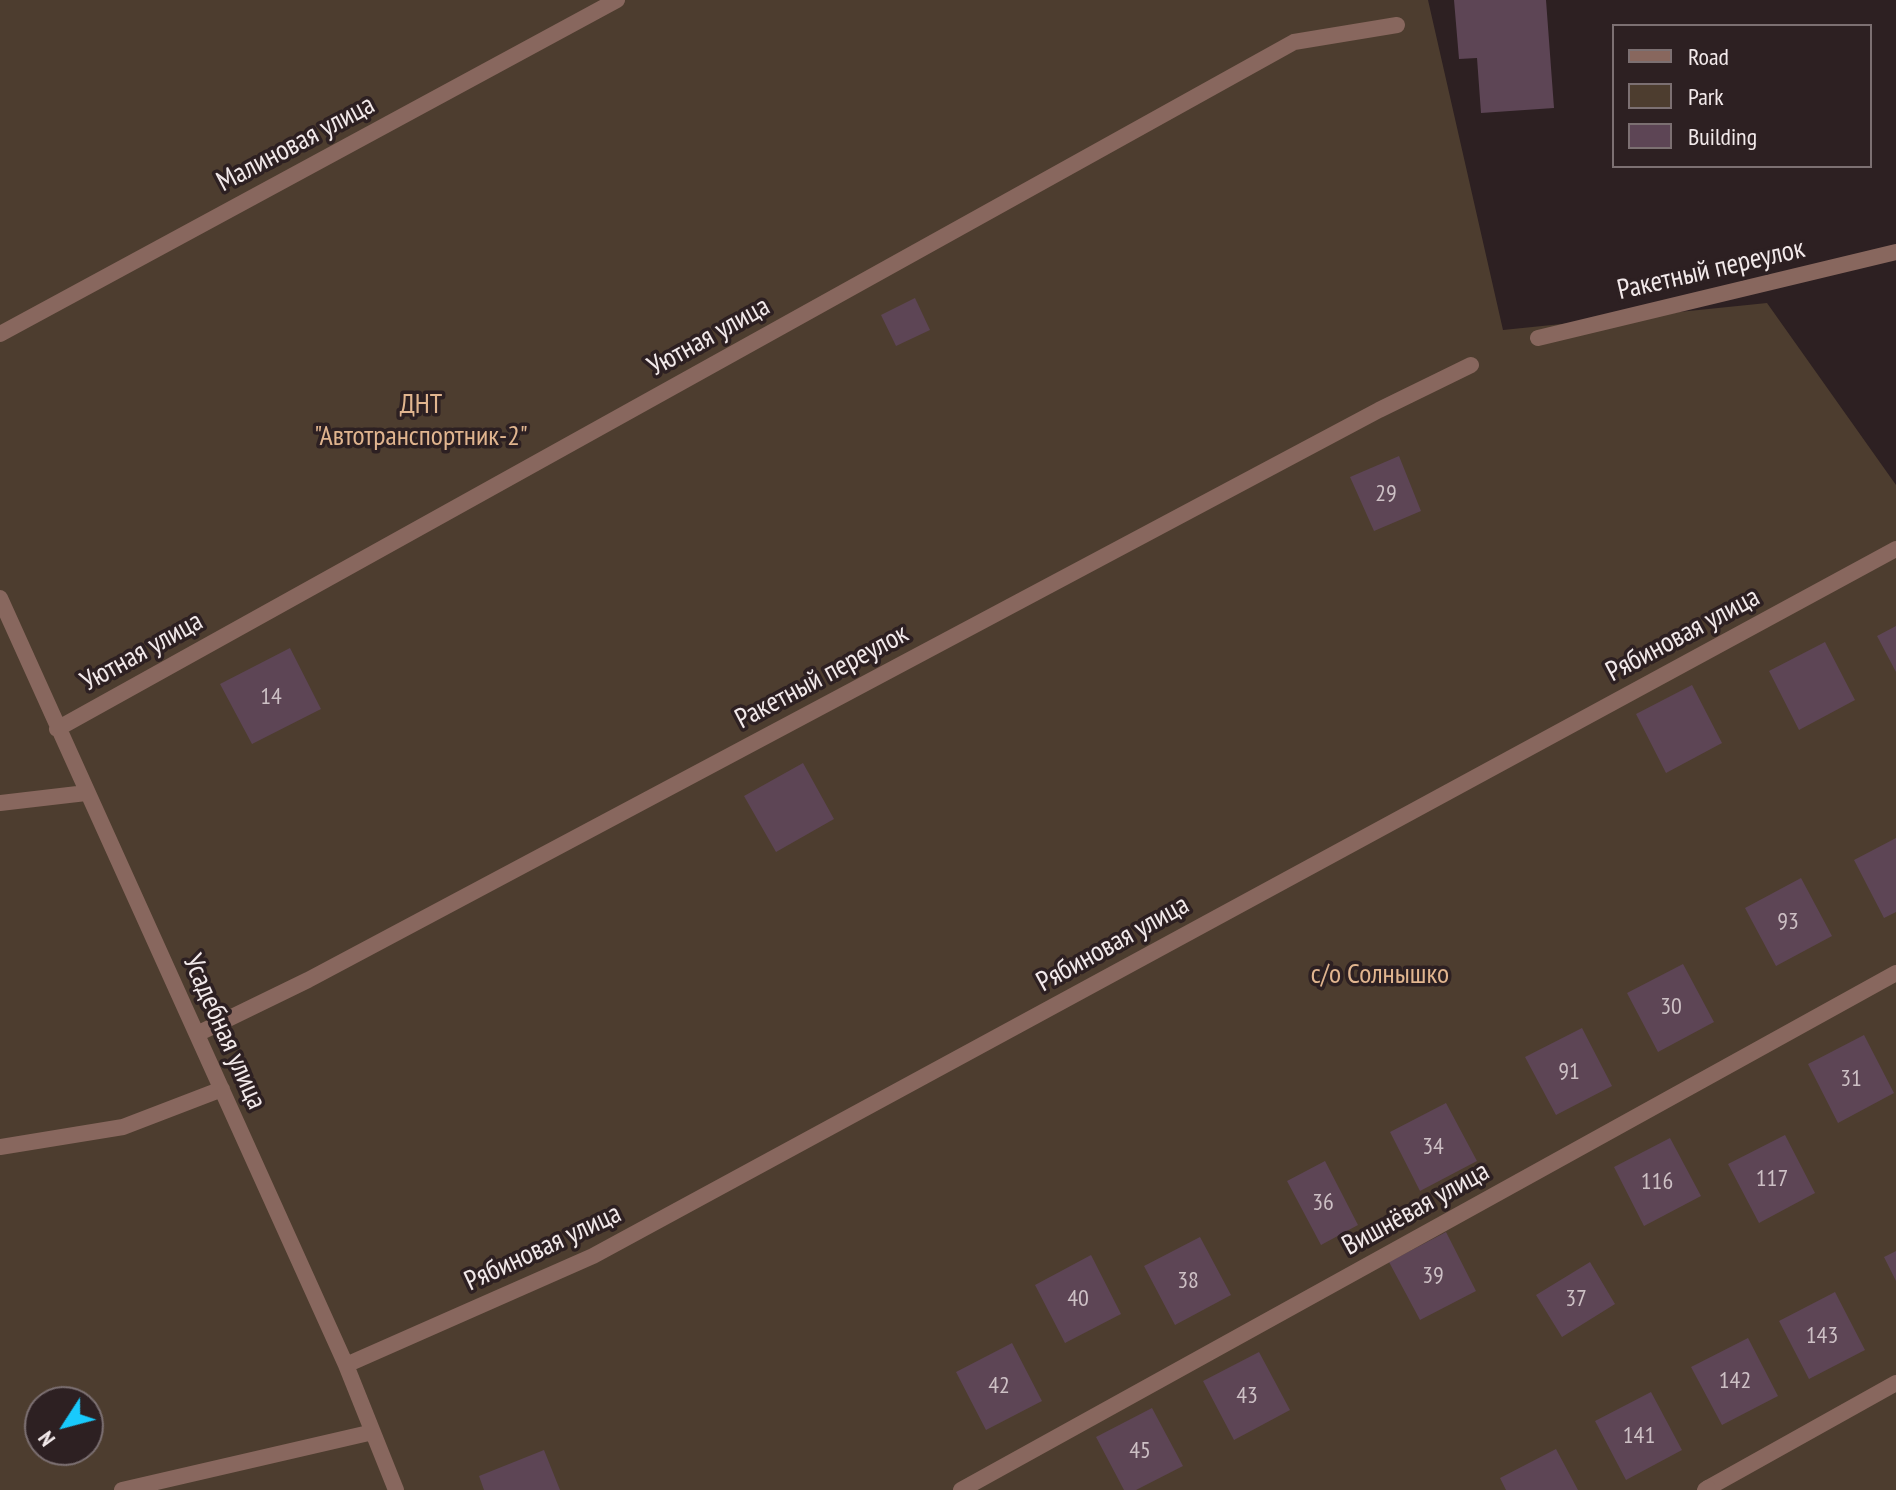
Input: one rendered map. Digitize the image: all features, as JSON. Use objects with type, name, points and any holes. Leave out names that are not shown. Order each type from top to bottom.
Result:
[{"type":"street","name":"Малиновая улица","points":[[0,334],[617,0]]},
{"type":"street","name":"Уютная улица","points":[[57,729],[1294,42],[1397,25]]},
{"type":"street","name":"Ракетный переулок","points":[[1538,338],[1896,252]]},
{"type":"street","name":"Ракетный переулок","points":[[197,1034],[308,980],[1379,410],[1471,365]]},
{"type":"street","name":"Рябиновая улица","points":[[346,1365],[593,1256],[1896,549]]},
{"type":"street","name":"Усадебная улица","points":[[0,598],[346,1365],[396,1490]]},
{"type":"street","points":[[0,803],[86,793]]},
{"type":"street","name":"Вишнёвая улица","points":[[961,1490],[1896,973]]},
{"type":"street","points":[[0,1147],[123,1127],[222,1089]]},
{"type":"street","points":[[1706,1489],[1896,1383]]},
{"type":"street","points":[[122,1490],[373,1432]]},
{"type":"green space","points":[[0,0],[1428,0],[1503,330],[1767,303],[1896,485],[1896,1490],[0,1490]]},
{"type":"building","points":[[1454,0],[1546,0],[1554,108],[1481,113],[1477,58],[1459,59]]},
{"type":"building","points":[[915,298],[930,330],[896,346],[881,315]]},
{"type":"building","points":[[1399,456],[1421,511],[1374,531],[1350,477]]},
{"type":"building","points":[[1896,626],[1896,672],[1877,636]]},
{"type":"building","points":[[1825,642],[1855,700],[1799,730],[1769,671]]},
{"type":"building","points":[[290,648],[321,709],[252,744],[220,684]]},
{"type":"building","points":[[1692,685],[1722,743],[1666,773],[1636,714]]},
{"type":"building","points":[[803,763],[834,819],[776,852],[744,796]]},
{"type":"building","points":[[1896,838],[1896,912],[1884,918],[1854,860]]},
{"type":"building","points":[[1801,878],[1832,936],[1776,966],[1745,908]]},
{"type":"building","points":[[1683,964],[1714,1022],[1658,1052],[1627,993]]},
{"type":"building","points":[[1582,1028],[1612,1086],[1556,1115],[1525,1057]]},
{"type":"building","points":[[1864,1035],[1894,1093],[1838,1123],[1808,1064]]},
{"type":"building","points":[[1446,1103],[1477,1161],[1420,1191],[1390,1132]]},
{"type":"building","points":[[1785,1135],[1815,1193],[1759,1223],[1728,1164]]},
{"type":"building","points":[[1670,1138],[1701,1196],[1644,1226],[1614,1167]]},
{"type":"building","points":[[1325,1161],[1358,1225],[1321,1245],[1287,1181]]},
{"type":"building","points":[[1446,1232],[1476,1291],[1420,1320],[1389,1262]]},
{"type":"building","points":[[1200,1237],[1231,1295],[1175,1325],[1144,1266]]},
{"type":"building","points":[[1896,1251],[1896,1281],[1884,1257]]},
{"type":"building","points":[[1091,1255],[1121,1314],[1065,1343],[1035,1285]]},
{"type":"building","points":[[1590,1262],[1615,1304],[1562,1337],[1536,1295]]},
{"type":"building","points":[[1835,1292],[1865,1350],[1809,1379],[1779,1321]]},
{"type":"building","points":[[1748,1338],[1778,1396],[1722,1425],[1691,1367]]},
{"type":"building","points":[[1012,1343],[1042,1401],[986,1430],[956,1372]]},
{"type":"building","points":[[1259,1352],[1290,1410],[1234,1440],[1203,1381]]},
{"type":"building","points":[[1651,1392],[1682,1450],[1626,1480],[1595,1421]]},
{"type":"building","points":[[1152,1408],[1183,1466],[1136,1490],[1124,1490],[1096,1437]]},
{"type":"building","points":[[1556,1449],[1578,1490],[1506,1490],[1500,1478]]},
{"type":"building","points":[[544,1450],[560,1490],[484,1490],[479,1476]]},
{"type":"park label","name":"ДНТ \"Автотранспортник-2\"","points":[[421,421]]},
{"type":"park label","name":"с/о Солнышко","points":[[1380,975]]}]
